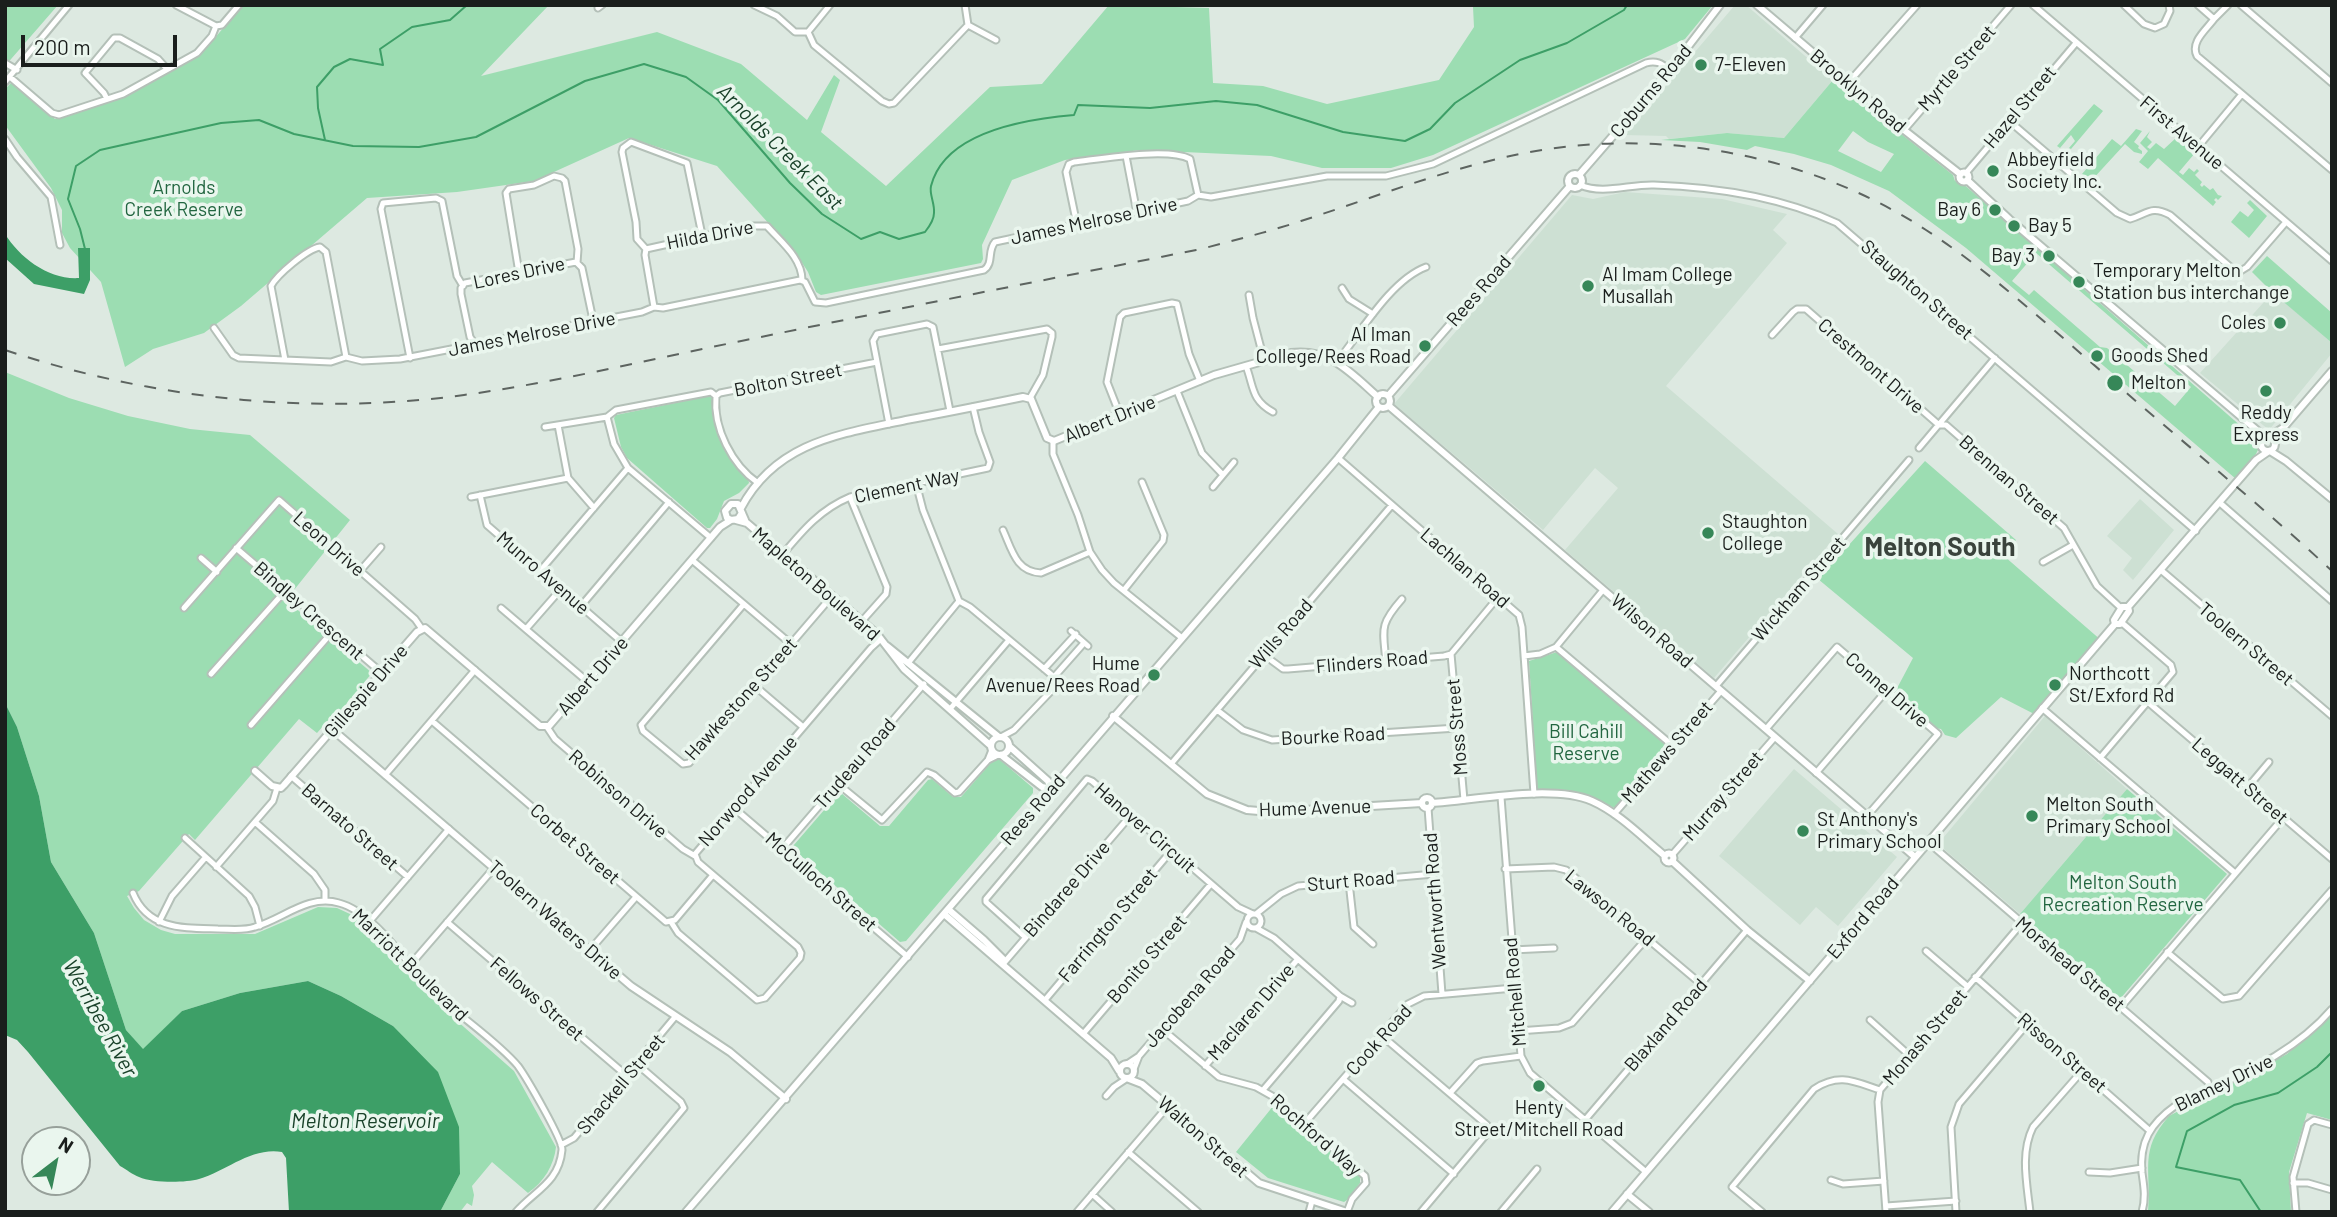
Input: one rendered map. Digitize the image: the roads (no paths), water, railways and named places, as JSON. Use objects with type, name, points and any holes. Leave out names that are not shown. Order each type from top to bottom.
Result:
[{"type":"street","points":[[69,5],[8,79],[52,113],[59,115],[123,94],[201,49],[212,36],[216,26]]},
{"type":"street","points":[[176,5],[216,26],[222,24],[239,5]]},
{"type":"street","points":[[754,5],[777,16],[795,32],[808,32]]},
{"type":"street","points":[[808,32],[830,5]]},
{"type":"street","points":[[965,5],[968,25]]},
{"type":"street","name":"Coburns Road","points":[[1579,175],[1670,70],[1720,5]]},
{"type":"street","name":"Brooklyn Road","points":[[1757,5],[1904,130],[1964,175],[2009,219],[2264,441]]},
{"type":"street","points":[[1796,38],[1823,5]]},
{"type":"street","points":[[1848,83],[1917,5]]},
{"type":"street","name":"Myrtle Street","points":[[1904,130],[2011,5]]},
{"type":"street","name":"First Avenue","points":[[2033,5],[2332,261]]},
{"type":"street","points":[[2124,5],[2144,24],[2155,28],[2164,24],[2170,10],[2169,5]]},
{"type":"street","points":[[2198,5],[2214,19]]},
{"type":"street","points":[[2228,5],[2195,43],[2197,55],[2332,170]]},
{"type":"street","points":[[2241,5],[2332,82]]},
{"type":"street","points":[[808,32],[814,44],[889,104],[894,103],[968,25]]},
{"type":"street","points":[[968,25],[996,40]]},
{"type":"street","points":[[107,99],[85,73],[116,37],[158,59],[167,69]]},
{"type":"street","name":"Hazel Street","points":[[1964,175],[2076,43]]},
{"type":"street","points":[[5,63],[17,70]]},
{"type":"street","name":"James Melrose Drive","points":[[214,328],[233,355],[239,358],[331,362],[346,358],[410,358],[642,312],[654,307],[663,308],[802,280],[815,302],[827,303],[984,270],[990,262],[991,249],[995,242],[1137,213],[1188,201],[1198,195],[1211,197],[1327,176],[1386,176],[1408,171],[1444,159],[1646,63],[1661,63],[1670,70]]},
{"type":"street","points":[[2198,147],[2242,94]]},
{"type":"street","points":[[2008,120],[2117,213],[2130,219],[2149,210],[2160,210],[2170,215],[2235,271],[2239,272],[2247,267],[2286,222]]},
{"type":"street","points":[[5,139],[51,197],[60,245]]},
{"type":"street","points":[[646,249],[637,239],[622,152],[631,142],[687,163],[702,235]]},
{"type":"street","points":[[1077,225],[1066,172],[1069,164],[1074,162],[1155,154],[1187,157],[1190,159],[1198,195]]},
{"type":"street","points":[[1126,156],[1137,213]]},
{"type":"street","points":[[1579,175],[1582,179],[1580,186],[1570,186],[1569,177],[1579,175]]},
{"type":"street","points":[[519,273],[506,193],[509,189],[534,185],[554,176],[565,181],[578,249],[576,263]]},
{"type":"street","name":"Staughton Street","points":[[1580,186],[1597,190],[1638,184],[1689,186],[1768,200],[1827,218],[1846,229],[2196,531]]},
{"type":"street","name":"Rees Road","points":[[1388,396],[1570,186]]},
{"type":"street","points":[[410,358],[381,209],[383,203],[436,198],[442,201],[457,276],[463,286]]},
{"type":"street","name":"Hilda Drive","points":[[654,307],[646,249],[750,226],[767,226],[797,261],[802,269],[802,280]]},
{"type":"street","points":[[285,360],[272,285],[311,250],[320,247],[326,252],[346,358]]},
{"type":"street","name":"Lores Drive","points":[[475,344],[471,340],[468,327],[461,291],[463,286],[519,273],[576,263],[582,268],[593,320]]},
{"type":"street","points":[[1337,362],[1373,314],[1415,271],[1426,267]]},
{"type":"street","points":[[1342,288],[1349,299],[1373,314]]},
{"type":"street","points":[[1250,295],[1252,317],[1264,360]]},
{"type":"street","points":[[1120,415],[1109,389],[1107,374],[1124,313],[1177,304],[1189,354],[1200,381]]},
{"type":"street","name":"Crestmont Drive","points":[[1772,335],[1793,312],[1806,309],[1939,425]]},
{"type":"street","points":[[890,424],[873,341],[875,335],[926,324],[934,329],[950,411]]},
{"type":"street","points":[[734,503],[746,497],[778,464],[805,447],[836,435],[1023,397],[1030,398],[1043,375],[1052,333],[1047,328],[938,349]]},
{"type":"street","name":"Albert Drive","points":[[1030,398],[1047,438],[1053,442],[1200,381],[1264,360],[1304,351],[1327,356],[1337,362],[1378,397]]},
{"type":"street","points":[[1919,448],[1995,358]]},
{"type":"street","name":"Bolton Street","points":[[758,483],[738,465],[727,447],[716,396],[720,393],[877,362]]},
{"type":"street","points":[[1245,366],[1256,400],[1273,412]]},
{"type":"street","points":[[2272,448],[2283,428],[2332,371]]},
{"type":"street","points":[[1177,391],[1202,453],[1223,475]]},
{"type":"street","points":[[545,427],[607,417],[616,410],[711,392],[716,396]]},
{"type":"street","points":[[1384,394],[1388,396],[1389,406],[1379,407],[1378,397],[1384,394]]},
{"type":"street","name":"Wilson Road","points":[[1389,406],[1915,857]]},
{"type":"street","name":"Clement Way","points":[[783,554],[817,516],[850,497],[989,466],[973,407]]},
{"type":"street","name":"Rees Road","points":[[686,1212],[1338,458],[1379,407]]},
{"type":"street","points":[[607,417],[614,444],[628,468],[711,538]]},
{"type":"street","points":[[558,425],[568,478],[594,508]]},
{"type":"street","name":"Brennan Street","points":[[1939,425],[1946,425],[2064,528],[2097,586],[2125,608]]},
{"type":"street","points":[[2272,448],[2263,449],[2264,441],[2283,428]]},
{"type":"street","points":[[2264,441],[2272,438],[2272,448],[2332,499]]},
{"type":"street","name":"Exford Road","points":[[2256,460],[2264,441]]},
{"type":"street","points":[[1053,442],[1053,454],[1090,552],[1107,577],[1182,638]]},
{"type":"street","name":"Exford Road","points":[[1612,1212],[2042,708],[2129,611],[2125,608],[2162,570],[2256,460],[2272,448]]},
{"type":"street","name":"Lachlan Road","points":[[1338,458],[1519,615],[1534,794]]},
{"type":"street","name":"Wickham Street","points":[[1718,688],[1909,460]]},
{"type":"street","points":[[1213,487],[1234,462]]},
{"type":"street","points":[[540,571],[628,468]]},
{"type":"street","points":[[471,497],[568,478]]},
{"type":"street","points":[[838,784],[883,820],[927,772],[957,793],[995,751],[993,740],[1014,730],[1056,685],[1054,677],[970,607],[959,601],[923,510],[916,482]]},
{"type":"street","points":[[1124,590],[1163,541],[1164,535],[1142,482]]},
{"type":"street","name":"Munro Avenue","points":[[480,495],[487,525],[622,642]]},
{"type":"street","points":[[744,516],[746,497]]},
{"type":"street","points":[[850,497],[887,587],[886,594],[862,621]]},
{"type":"street","name":"Leon Drive","points":[[184,608],[279,500],[415,619],[422,629]]},
{"type":"street","points":[[581,606],[669,502]]},
{"type":"street","name":"Albert Drive","points":[[547,727],[711,538],[720,527],[726,506],[734,503]]},
{"type":"street","name":"Mapleton Boulevard","points":[[734,503],[783,554],[883,642],[1009,745]]},
{"type":"street","points":[[2220,503],[2332,601]]},
{"type":"street","name":"Wills Road","points":[[1171,764],[1392,505]]},
{"type":"street","points":[[725,514],[734,520]]},
{"type":"street","name":"Albert Drive","points":[[720,527],[744,516]]},
{"type":"street","points":[[1003,530],[1017,563],[1034,573],[1041,573],[1090,552]]},
{"type":"street","points":[[2043,562],[2073,545]]},
{"type":"street","points":[[360,571],[381,547]]},
{"type":"street","name":"Bindley Crescent","points":[[236,548],[382,673]]},
{"type":"street","points":[[201,558],[217,572]]},
{"type":"street","points":[[692,560],[791,644]]},
{"type":"street","name":"Toolern Street","points":[[2162,570],[2332,716]]},
{"type":"street","points":[[526,629],[561,589]]},
{"type":"street","points":[[211,674],[286,590]]},
{"type":"street","points":[[1524,656],[1540,654],[1556,647],[1603,590]]},
{"type":"street","name":"Hawkestone Street","points":[[744,604],[640,727],[681,763],[687,764],[832,596]]},
{"type":"street","name":"Flinders Road","points":[[1264,655],[1288,669],[1385,662],[1451,653],[1499,596]]},
{"type":"street","points":[[1385,662],[1384,623],[1402,599]]},
{"type":"street","points":[[909,662],[959,601]]},
{"type":"street","points":[[501,608],[588,682]]},
{"type":"street","points":[[2101,758],[2172,674],[2171,666],[2118,623]]},
{"type":"street","name":"Gillespie Drive","points":[[277,788],[284,785],[422,629],[428,630],[540,726],[547,727]]},
{"type":"street","points":[[251,725],[333,631]]},
{"type":"street","points":[[1044,669],[1073,632],[1086,645],[1054,677]]},
{"type":"street","points":[[950,709],[1009,640]]},
{"type":"street","name":"Mapleton Boulevard","points":[[883,642],[897,662],[995,751],[1042,788],[1051,789]]},
{"type":"street","name":"Norwood Avenue","points":[[671,922],[678,933],[754,998],[761,1000],[800,958],[800,950],[698,862],[695,856],[871,648],[883,642]]},
{"type":"street","points":[[1556,647],[1673,746]]},
{"type":"street","name":"Connel Drive","points":[[1766,729],[1837,647],[1887,690],[1938,734],[1867,816]]},
{"type":"street","name":"Moss Street","points":[[1451,653],[1464,800]]},
{"type":"street","points":[[385,775],[475,670]]},
{"type":"street","name":"Trudeau Road","points":[[782,849],[928,678]]},
{"type":"street","points":[[755,686],[803,727]]},
{"type":"street","name":"Mathews Street","points":[[1614,814],[1673,746],[1718,688]]},
{"type":"street","points":[[1816,773],[1887,690]]},
{"type":"street","name":"Leggatt Street","points":[[2148,703],[2332,859]]},
{"type":"street","points":[[2042,708],[2235,873]]},
{"type":"street","name":"Bourke Road","points":[[1217,710],[1252,734],[1272,740],[1457,728]]},
{"type":"street","name":"Hume Avenue","points":[[1113,716],[1207,794],[1247,810],[1271,812],[1427,805],[1534,794],[1576,796],[1592,801],[1614,814],[1670,857],[1747,930],[1810,981]]},
{"type":"street","name":"Corbet Street","points":[[432,721],[662,919],[671,922]]},
{"type":"street","name":"Robinson Drive","points":[[547,727],[552,736],[576,758],[682,849],[695,856]]},
{"type":"street","name":"Toolern Waters Drive","points":[[332,730],[631,986],[730,1052],[786,1099]]},
{"type":"street","points":[[995,751],[1007,752],[1014,730]]},
{"type":"street","name":"Murray Street","points":[[1670,857],[1775,737]]},
{"type":"street","points":[[1009,745],[1048,781],[1051,789]]},
{"type":"street","points":[[2248,787],[2269,762]]},
{"type":"street","points":[[216,867],[273,801],[277,788],[254,771]]},
{"type":"street","name":"Barnato Street","points":[[291,776],[408,877]]},
{"type":"street","name":"Hanover Circuit","points":[[1025,937],[986,902],[986,899],[1087,779],[1093,781],[1238,906]]},
{"type":"street","name":"Mitchell Road","points":[[1501,797],[1521,1056],[1530,1073],[1646,1172]]},
{"type":"street","name":"Wentworth Road","points":[[1427,805],[1442,994]]},
{"type":"street","name":"McCulloch Street","points":[[734,808],[908,957]]},
{"type":"street","name":"Bindaree Drive","points":[[1004,963],[1131,815]]},
{"type":"street","points":[[2121,1007],[2283,818]]},
{"type":"street","points":[[132,893],[144,912],[159,922],[180,928],[245,929],[260,926],[308,903],[325,901],[325,890],[314,874],[255,822]]},
{"type":"street","points":[[369,922],[449,829]]},
{"type":"street","points":[[185,838],[249,897],[260,926]]},
{"type":"street","name":"Morshead Street","points":[[1928,842],[2208,1082],[2210,1088]]},
{"type":"street","name":"Farrington Street","points":[[1045,1000],[1171,850]]},
{"type":"street","points":[[159,922],[172,896],[205,858]]},
{"type":"street","points":[[411,964],[494,867]]},
{"type":"street","name":"Lawson Road","points":[[1505,869],[1554,867],[1566,870],[1701,984]]},
{"type":"street","name":"Sturt Road","points":[[1258,917],[1273,900],[1289,888],[1434,874]]},
{"type":"street","points":[[671,922],[713,875]]},
{"type":"street","points":[[1349,882],[1354,927],[1373,944]]},
{"type":"street","name":"Bonito Street","points":[[1083,1034],[1211,884]]},
{"type":"street","points":[[2167,952],[2223,999],[2239,996],[2332,890]]},
{"type":"street","points":[[590,950],[636,897]]},
{"type":"street","name":"Marriott Boulevard","points":[[325,901],[349,906],[369,922],[395,946],[439,997],[515,1063],[561,1145]]},
{"type":"street","points":[[1238,906],[1258,917],[1274,938],[1340,996],[1352,1003]]},
{"type":"street","points":[[1238,906],[1249,927],[1274,938]]},
{"type":"street","points":[[946,912],[984,940],[1010,970],[1111,1058],[1128,1079]]},
{"type":"street","points":[[1246,922],[1248,917],[1258,917]]},
{"type":"street","points":[[1256,928],[1258,917]]},
{"type":"street","name":"Fellows Street","points":[[447,922],[627,1076]]},
{"type":"street","name":"Jacobena Road","points":[[1240,939],[1246,922]]},
{"type":"street","name":"Monash Street","points":[[1886,1209],[1878,1102],[1880,1090],[2022,923]]},
{"type":"street","name":"Jacobena Road","points":[[1126,1064],[1139,1056],[1240,939],[1256,928]]},
{"type":"street","name":"Blaxland Road","points":[[1585,1120],[1747,930]]},
{"type":"street","points":[[1518,1031],[1559,1028],[1572,1023],[1647,938]]},
{"type":"street","points":[[1512,950],[1554,948]]},
{"type":"street","points":[[1926,951],[1967,986]]},
{"type":"street","name":"Maclaren Drive","points":[[1205,1066],[1298,959]]},
{"type":"street","name":"Risson Street","points":[[1975,977],[2149,1130]]},
{"type":"street","name":"Cook Road","points":[[1304,1124],[1408,1004],[1424,996],[1514,989]]},
{"type":"street","points":[[1264,1090],[1339,1001],[1340,996]]},
{"type":"street","name":"Blamey Drive","points":[[2149,1130],[2162,1115],[2175,1106],[2280,1055],[2332,1009]]},
{"type":"street","name":"Shackell Street","points":[[561,1145],[574,1138],[676,1017]]},
{"type":"street","points":[[1870,1020],[1908,1054]]},
{"type":"street","points":[[1956,1212],[1951,1127],[1954,1114],[1959,1104],[2028,1023]]},
{"type":"street","name":"Rochford Way","points":[[1162,1029],[1223,1079],[1264,1090],[1365,1176],[1366,1183],[1352,1199],[1347,1212]]},
{"type":"street","points":[[1381,1035],[1488,1125],[1490,1130],[1421,1212]]},
{"type":"street","name":"Jacobena Road","points":[[1134,1070],[1139,1056]]},
{"type":"street","points":[[1450,1093],[1477,1063],[1521,1056]]},
{"type":"street","points":[[1106,1096],[1114,1087],[1128,1079],[1134,1070],[1111,1058]]},
{"type":"street","points":[[597,1212],[684,1107],[638,1064]]},
{"type":"street","points":[[1114,1087],[1126,1064]]},
{"type":"street","name":"Walton Street","points":[[1134,1070],[1142,1084],[1259,1183],[1347,1212]]},
{"type":"street","points":[[2030,1212],[2024,1149],[2028,1137],[2083,1070]]},
{"type":"street","points":[[1762,1212],[1732,1187],[1814,1089],[1839,1078],[1880,1090]]},
{"type":"street","name":"Walton Street","points":[[1128,1079],[1142,1084]]},
{"type":"street","points":[[1343,1079],[1454,1174]]},
{"type":"street","points":[[1077,1212],[1168,1106]]},
{"type":"street","points":[[2296,1212],[2294,1172],[2309,1122],[2314,1120],[2332,1125]]},
{"type":"street","points":[[2142,1212],[2146,1200],[2142,1168],[2144,1141],[2149,1130]]},
{"type":"street","points":[[516,1212],[550,1181],[562,1151],[561,1145]]},
{"type":"street","points":[[1128,1152],[1198,1212]]},
{"type":"street","points":[[2089,1172],[2110,1173],[2142,1168]]},
{"type":"street","points":[[1501,1212],[1537,1169]]},
{"type":"street","points":[[1831,1180],[1843,1184],[1884,1181]]},
{"type":"street","points":[[2294,1183],[2308,1183],[2332,1189]]},
{"type":"street","points":[[1092,1194],[1112,1212]]},
{"type":"street","points":[[1628,1194],[1648,1212]]},
{"type":"street","points":[[1309,1212],[1312,1201]]},
{"type":"street","points":[[1886,1209],[1956,1201]]},
{"type":"water","points":[[5,234],[36,266],[68,278],[79,278],[78,248],[90,248],[90,280],[84,294],[34,284],[5,258]]},
{"type":"water","name":"Melton Reservoir","points":[[5,703],[17,727],[39,796],[51,862],[94,933],[126,1030],[143,1049],[182,1011],[240,993],[308,981],[341,996],[393,1026],[438,1072],[459,1127],[460,1174],[440,1212],[289,1212],[286,1158],[282,1152],[271,1151],[249,1156],[199,1179],[177,1182],[145,1179],[120,1166],[91,1130],[91,1126],[88,1126],[28,1052],[17,1040],[5,1035]]},
{"type":"waterway","points":[[325,140],[318,108],[317,87],[334,67],[350,59],[383,65],[380,49],[412,27],[450,20],[467,5]]},
{"type":"waterway","name":"Arnolds Creek East","points":[[85,249],[68,199],[76,166],[100,150],[221,123],[259,120],[294,134],[353,146],[419,147],[476,137],[585,81],[644,64],[686,77],[718,100],[790,183],[822,214],[861,239],[880,232],[899,239],[925,232],[930,225],[934,213],[931,186],[939,167],[953,152],[990,131],[1034,120],[1074,115],[1078,105],[1150,108],[1216,101],[1257,105],[1343,132],[1405,141],[1430,129],[1455,103],[1520,60],[1567,43],[1624,10],[1627,5]]},
{"type":"waterway","points":[[2261,1212],[2240,1180],[2176,1167],[2187,1131],[2234,1105],[2278,1093],[2317,1067],[2332,1052]]},
{"type":"railway","points":[[5,350],[117,381],[232,399],[348,404],[464,395],[570,377],[1201,249],[1276,229],[1447,173],[1506,157],[1586,145],[1637,143],[1688,147],[1738,154],[1837,184],[1883,205],[1926,230],[2027,306],[2332,571]]},
{"type":"place","name":"7-Eleven","points":[[1701,65]]},
{"type":"place","name":"Abbeyfield Society Inc.","points":[[1993,171]]},
{"type":"place","name":"Bay 6","points":[[1995,210]]},
{"type":"place","name":"Bay 5","points":[[2014,226]]},
{"type":"place","name":"Bay 3","points":[[2049,256]]},
{"type":"place","name":"Temporary Melton Station bus interchange","points":[[2079,282]]},
{"type":"place","name":"Al Imam College Musallah","points":[[1588,286]]},
{"type":"place","name":"Coles","points":[[2280,323]]},
{"type":"place","name":"Al Iman College/Rees Road","points":[[1425,346]]},
{"type":"place","name":"Goods Shed","points":[[2097,356]]},
{"type":"place","name":"Melton","points":[[2115,383]]},
{"type":"place","name":"Reddy Express","points":[[2266,391]]},
{"type":"place","name":"Staughton College","points":[[1708,533]]},
{"type":"place","name":"Hume Avenue/Rees Road","points":[[1154,675]]},
{"type":"place","name":"Northcott St/Exford Rd","points":[[2055,685]]},
{"type":"place","name":"Melton South Primary School","points":[[2032,816]]},
{"type":"place","name":"St Anthony's Primary School","points":[[1803,831]]},
{"type":"place","name":"Henty Street/Mitchell Road","points":[[1539,1086]]},
{"type":"district","name":"Melton South","points":[[1940,547]]},
{"type":"park label","name":"Arnolds Creek Reserve","points":[[184,199]]},
{"type":"park label","name":"Bill Cahill Reserve","points":[[1586,743]]},
{"type":"park label","name":"Melton South Recreation Reserve","points":[[2123,894]]},
{"type":"water label","name":"Werribee River","points":[[100,1018]]}]
